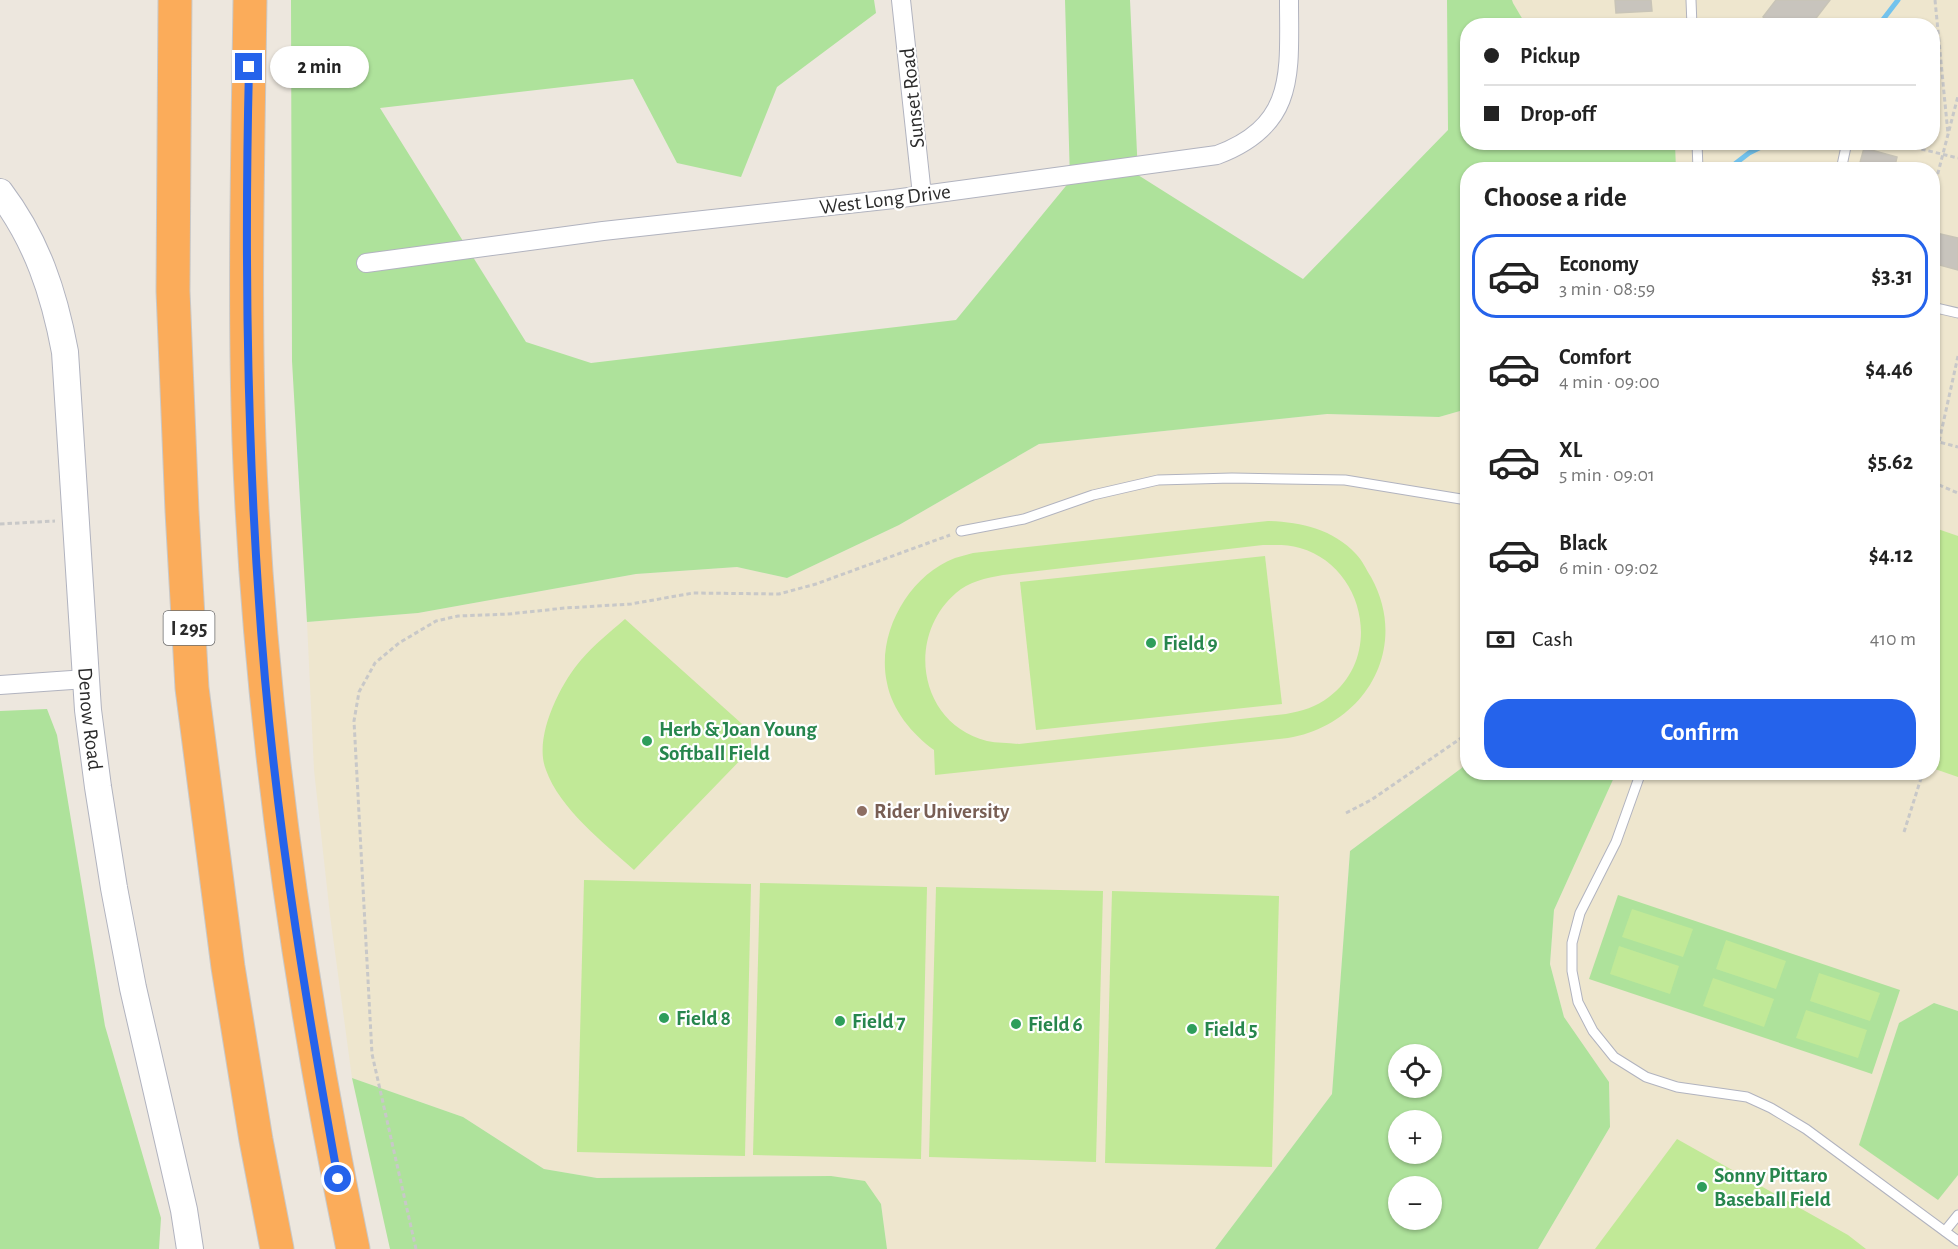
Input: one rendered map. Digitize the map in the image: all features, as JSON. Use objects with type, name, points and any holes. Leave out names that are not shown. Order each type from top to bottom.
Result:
[{"type":"highway","name":"I 295","points":[[175,0],[173,291],[192,688],[228,967],[256,1140],[278,1249]]},
{"type":"highway","points":[[250,0],[245,288],[249,444],[259,614],[283,841],[303,983],[353,1249]]},
{"type":"street","name":"Sunset Road","points":[[902,0],[922,195]]},
{"type":"street","name":"West Long Drive","points":[[366,263],[603,231],[922,195],[1217,155],[1255,136],[1269,121],[1279,104],[1287,84],[1289,64],[1289,0]]},
{"type":"street","name":"Denow Road","points":[[0,192],[29,238],[46,275],[58,313],[65,352],[74,519],[88,710],[96,776],[133,988],[181,1198],[190,1249]]},
{"type":"street","points":[[0,685],[86,679]]},
{"type":"lane","points":[[1690,0],[1691,18]]},
{"type":"lane","points":[[1940,309],[1958,314]]},
{"type":"lane","points":[[961,531],[1024,519],[1093,495],[1158,480],[1232,478],[1345,480],[1460,499]]},
{"type":"lane","points":[[1638,780],[1616,842],[1580,913],[1572,943],[1572,971],[1578,1002],[1593,1031],[1614,1057],[1646,1077],[1677,1087],[1747,1097],[1772,1107],[1806,1128],[1958,1241]]},
{"type":"lane","points":[[1945,1231],[1958,1215]]},
{"type":"path","points":[[1935,0],[1937,18]]},
{"type":"path","points":[[1940,52],[1948,134]]},
{"type":"path","points":[[1940,165],[1958,96]]},
{"type":"path","points":[[1926,150],[1958,158]]},
{"type":"path","points":[[1940,437],[1958,356]]},
{"type":"path","points":[[1940,441],[1958,447]]},
{"type":"path","points":[[1940,485],[1958,492]]},
{"type":"path","points":[[0,524],[74,519]]},
{"type":"path","points":[[416,1249],[372,1054],[354,721],[359,692],[375,663],[399,643],[436,621],[458,616],[631,604],[693,593],[779,594],[816,584],[961,531]]},
{"type":"path","points":[[1346,813],[1371,800],[1460,739]]},
{"type":"path","points":[[1904,832],[1920,780]]},
{"type":"shaded area","points":[[1512,0],[1958,0],[1958,1011],[1934,1003],[1938,1199],[1958,1175],[1958,1249],[1538,1249],[1610,1127],[1609,1082],[1564,1017],[1550,964],[1554,910],[1613,780],[1940,780],[1940,162],[1676,162],[1675,150],[1940,150],[1940,18],[1522,18]]},
{"type":"shaded area","name":"Rider University","points":[[1460,411],[1460,769],[1350,851],[1332,1094],[1215,1249],[887,1249],[881,1204],[831,1176],[597,1178],[544,1169],[463,1117],[352,1078],[330,915],[314,770],[307,622],[418,613],[636,574],[737,567],[787,578],[899,525],[1039,444],[1327,414],[1439,417]]},
{"type":"green space","points":[[291,0],[874,0],[876,13],[777,87],[741,177],[677,163],[633,79],[380,108],[526,342],[591,363],[956,320],[1070,181],[1065,0],[1130,0],[1138,175],[1303,279],[1448,130],[1447,0],[1512,0],[1522,18],[1460,18],[1460,150],[1675,150],[1676,162],[1460,162],[1460,411],[1439,417],[1327,414],[1039,444],[899,525],[787,578],[737,567],[636,574],[418,613],[307,622],[292,361]]},
{"type":"green space","points":[[1268,521],[1304,525],[1337,538],[1356,554],[1364,565],[1382,603],[1385,630],[1382,655],[1373,679],[1359,700],[1339,717],[1316,730],[1288,738],[935,775],[934,750],[904,721],[893,703],[887,683],[886,645],[899,609],[923,578],[955,558],[973,553]],"holes":[[[1263,545],[1286,545],[1300,548],[1322,558],[1339,573],[1352,592],[1359,614],[1361,637],[1357,659],[1346,680],[1329,697],[1314,706],[1286,714],[1019,744],[987,741],[964,732],[946,717],[934,698],[927,677],[925,655],[930,632],[940,611],[956,593],[972,583],[1003,575]]]},
{"type":"green space","points":[[1940,530],[1958,536],[1958,777],[1940,771]]},
{"type":"green space","name":"Field 9","points":[[1265,556],[1282,704],[1036,730],[1020,582]]},
{"type":"green space","name":"Herb & Joan Young Softball Field","points":[[625,619],[751,732],[751,749],[634,870],[572,812],[553,784],[543,757],[546,727],[565,683],[586,654]]},
{"type":"green space","points":[[47,709],[57,735],[105,1026],[161,1218],[159,1249],[0,1249],[0,711]]},
{"type":"green space","points":[[1460,769],[1460,780],[1613,780],[1554,910],[1550,964],[1564,1017],[1609,1082],[1610,1127],[1538,1249],[1215,1249],[1332,1094],[1350,851]]},
{"type":"green space","name":"Field 8","points":[[584,880],[751,884],[745,1156],[577,1152]]},
{"type":"green space","name":"Field 7","points":[[760,883],[927,887],[921,1159],[753,1155]]},
{"type":"green space","name":"Field 6","points":[[936,887],[1103,891],[1096,1162],[929,1157]]},
{"type":"green space","name":"Field 5","points":[[1112,891],[1279,896],[1272,1167],[1105,1163]]},
{"type":"green space","points":[[1618,895],[1900,990],[1872,1074],[1589,979]]},
{"type":"green space","points":[[1632,909],[1693,929],[1683,957],[1622,937]]},
{"type":"green space","points":[[1726,940],[1786,961],[1776,989],[1716,969]]},
{"type":"green space","points":[[1619,946],[1679,966],[1670,994],[1610,974]]},
{"type":"green space","points":[[1819,973],[1880,993],[1870,1021],[1810,1001]]},
{"type":"green space","points":[[1713,978],[1774,999],[1764,1027],[1703,1006]]},
{"type":"green space","points":[[1934,1003],[1958,1011],[1958,1175],[1938,1200],[1859,1145],[1899,1023]]},
{"type":"green space","points":[[1806,1010],[1867,1030],[1858,1058],[1796,1038]]},
{"type":"green space","points":[[352,1078],[463,1117],[544,1169],[597,1178],[831,1176],[865,1181],[881,1204],[887,1249],[390,1249]]},
{"type":"green space","name":"Sonny Pittaro Baseball Field","points":[[1677,1139],[1848,1235],[1866,1249],[1595,1249]]},
{"type":"building","points":[[1615,0],[1651,0],[1652,11],[1616,13]]},
{"type":"building","points":[[1776,0],[1830,0],[1816,18],[1763,17]]},
{"type":"building","points":[[1863,150],[1897,157],[1896,162],[1860,162]]},
{"type":"building","points":[[1940,234],[1958,238],[1958,270],[1940,265]]},
{"type":"waterway","points":[[1884,18],[1898,0]]},
{"type":"waterway","points":[[1737,162],[1755,150]]},
{"type":"place","name":"Field 9","points":[[1151,643]]},
{"type":"place","name":"Herb & Joan Young Softball Field","points":[[647,741]]},
{"type":"place","name":"Rider University","points":[[862,811]]},
{"type":"place","name":"Field 8","points":[[664,1018]]},
{"type":"place","name":"Field 7","points":[[840,1021]]},
{"type":"place","name":"Field 6","points":[[1016,1024]]},
{"type":"place","name":"Field 5","points":[[1192,1029]]},
{"type":"place","name":"Sonny Pittaro Baseball Field","points":[[1702,1187]]},
{"type":"route","points":[[249,67],[245,288],[249,444],[258,603],[283,841],[303,983],[338,1179]]}]
